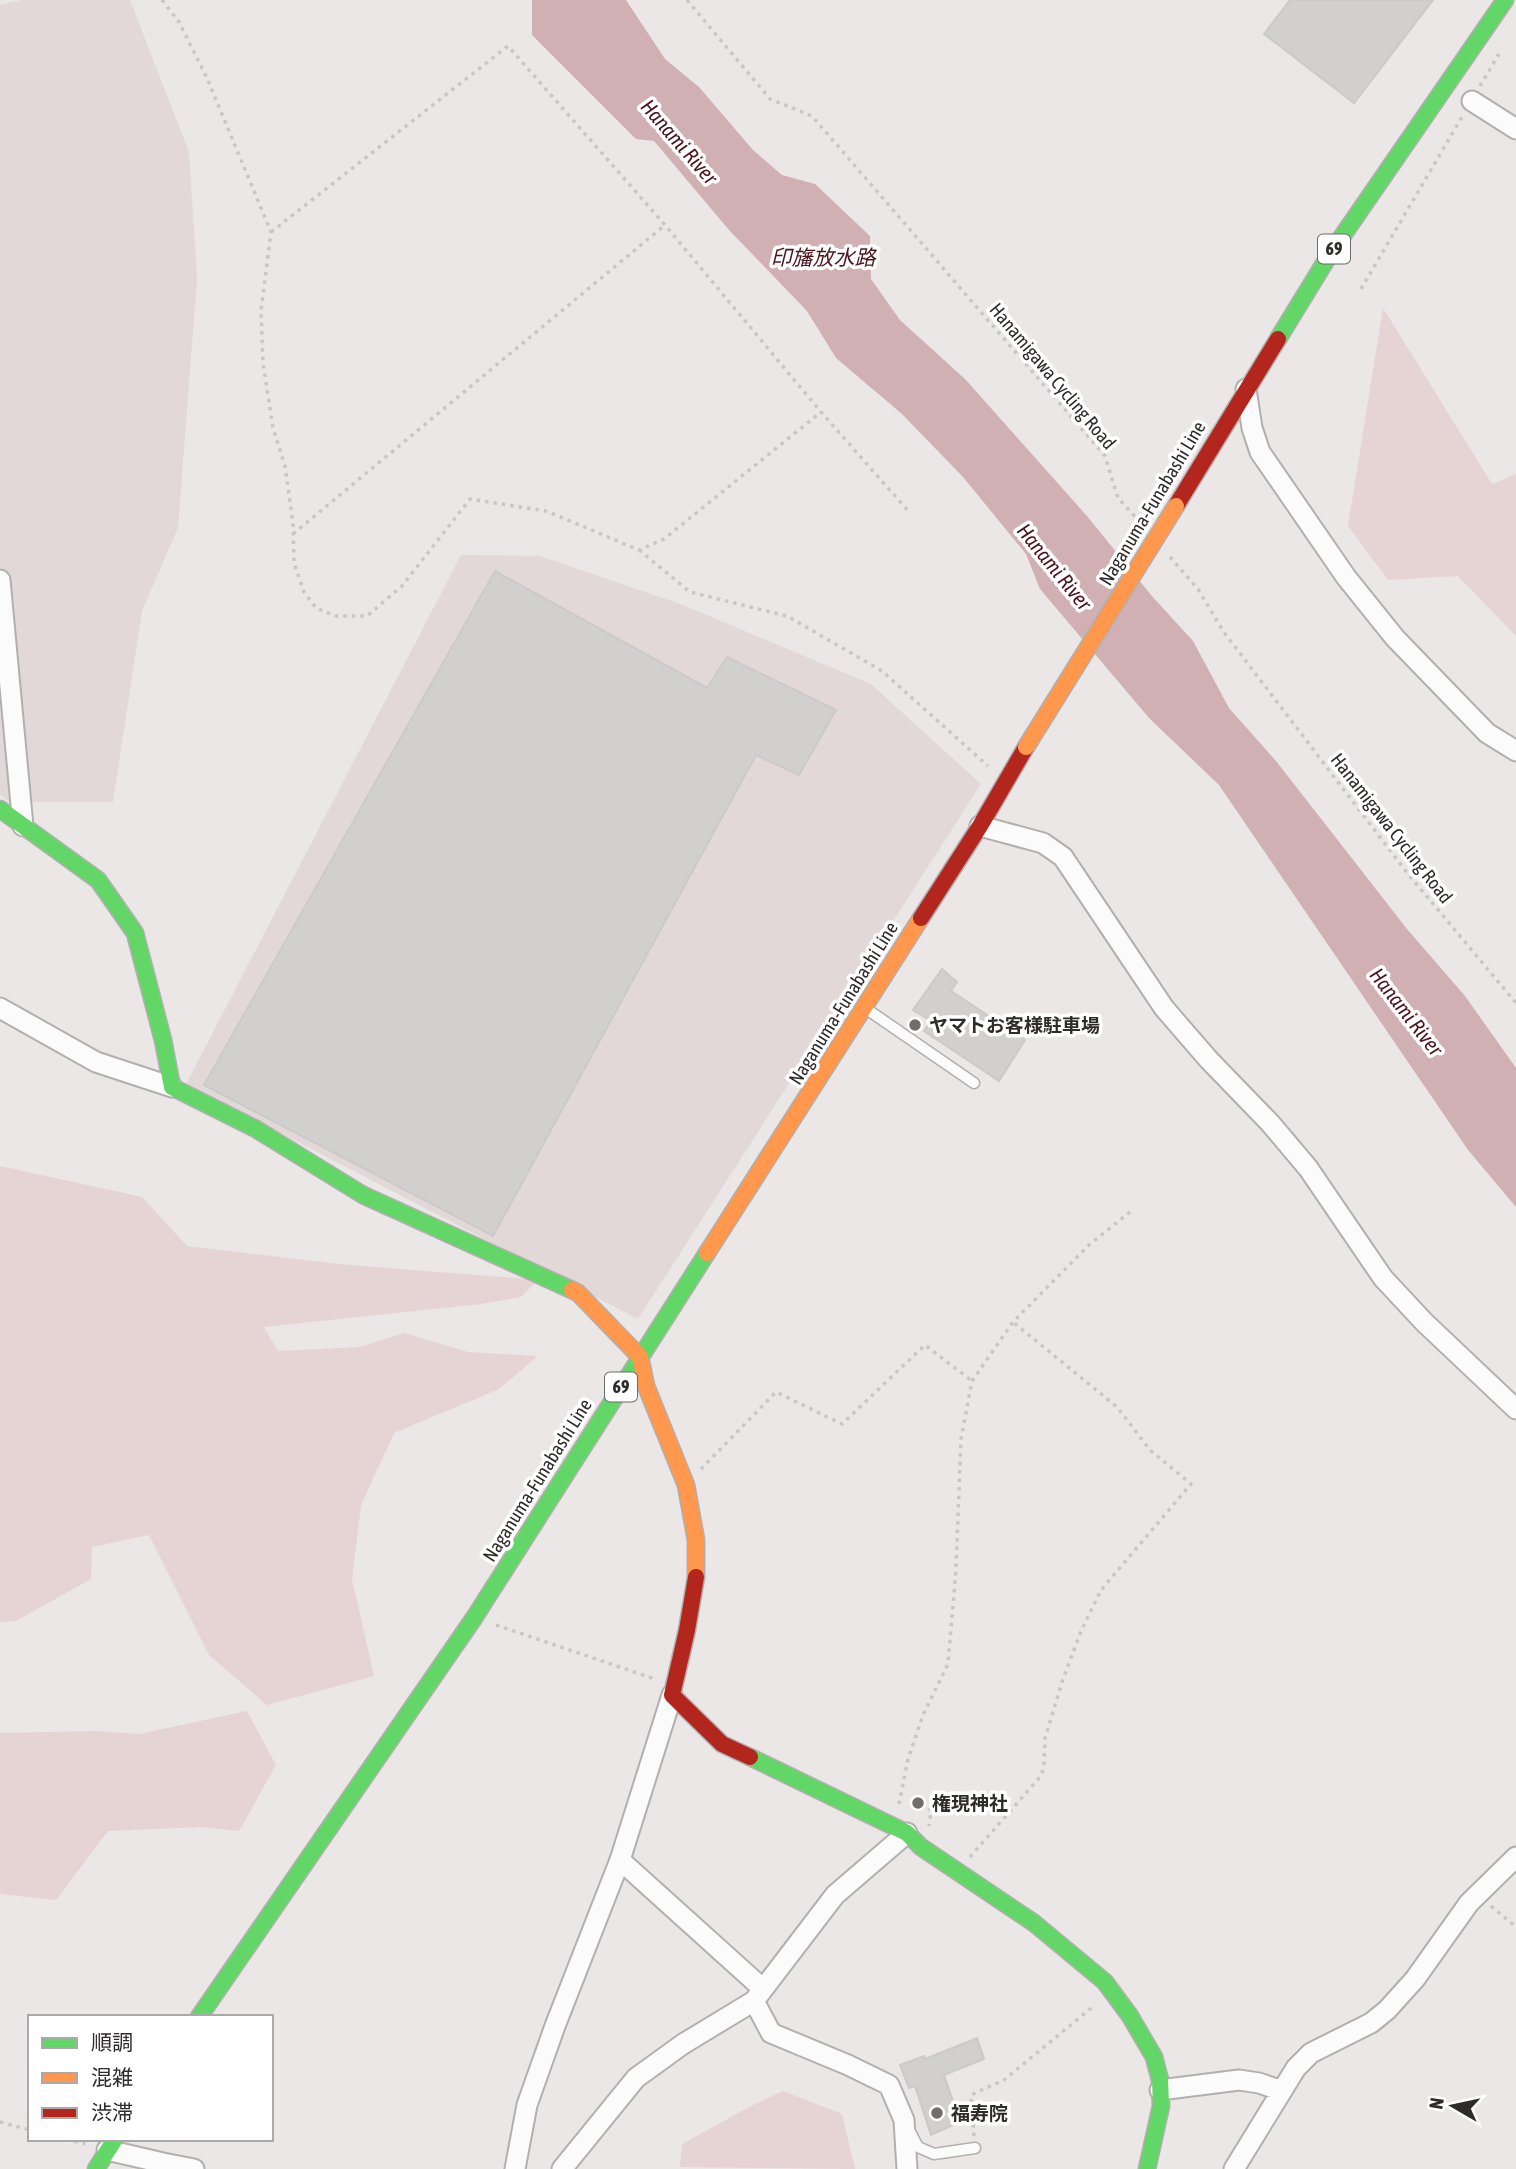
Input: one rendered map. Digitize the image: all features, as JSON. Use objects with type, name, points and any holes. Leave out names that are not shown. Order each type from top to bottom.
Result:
[{"type":"main road","name":"Naganuma-Funabashi Line","points":[[200,2015],[474,1618],[980,826],[1330,254],[1505,0]]},
{"type":"main road","points":[[0,809],[98,880],[135,933],[163,1040],[172,1087],[256,1129],[363,1195],[578,1293],[640,1357],[646,1386],[686,1485],[696,1540],[695,1576],[687,1630],[673,1690],[722,1744],[918,1839],[958,1872],[1034,1923],[1105,1982],[1130,2016],[1154,2057],[1161,2106],[1147,2169]]},
{"type":"main road","points":[[96,2169],[111,2145]]},
{"type":"street","points":[[1472,102],[1516,129]]},
{"type":"street","points":[[1246,388],[1252,428],[1260,452],[1346,577],[1395,638],[1478,723],[1488,733],[1516,751]]},
{"type":"street","points":[[0,580],[23,826]]},
{"type":"street","points":[[980,826],[1043,843],[1063,857],[1164,1008],[1308,1168],[1383,1278],[1424,1322],[1516,1409]]},
{"type":"street","points":[[0,1008],[96,1062],[172,1087]]},
{"type":"street","points":[[515,2169],[527,2105],[555,2025],[620,1860],[673,1690]]},
{"type":"street","points":[[562,2169],[636,2078],[759,1995],[835,1895],[918,1839]]},
{"type":"street","points":[[1234,2169],[1296,2068],[1311,2053],[1371,2023],[1387,2010],[1415,1979],[1477,1894],[1516,1857]]},
{"type":"street","points":[[620,1860],[759,1995],[771,2034],[889,2085],[904,2120],[907,2169]]},
{"type":"street","points":[[1160,2090],[1239,2080],[1282,2091]]},
{"type":"street","points":[[111,2145],[166,2166],[194,2169]]},
{"type":"lane","points":[[865,1007],[974,1083]]},
{"type":"lane","points":[[904,2120],[918,2147],[933,2154],[975,2148]]},
{"type":"path","points":[[163,0],[179,22],[207,78],[271,232],[261,311],[263,363],[273,428],[285,466],[294,563],[304,592],[316,608],[336,615],[367,616],[402,586],[470,499],[546,511],[639,550],[690,592],[787,616],[882,671],[1006,782]]},
{"type":"path","name":"Hanamigawa Cycling Road","points":[[687,0],[769,99],[812,116],[870,181],[1105,456],[1118,498],[1145,528]]},
{"type":"path","points":[[271,232],[508,47],[665,225],[821,412],[910,513]]},
{"type":"path","points":[[1361,289],[1503,47]]},
{"type":"path","points":[[293,534],[665,225]]},
{"type":"path","points":[[639,550],[664,539],[821,412]]},
{"type":"path","name":"Hanamigawa Cycling Road","points":[[1163,549],[1198,589],[1223,631],[1408,874],[1516,1003]]},
{"type":"path","points":[[898,1814],[908,1759],[923,1715],[948,1664],[956,1569],[961,1440],[972,1381],[1013,1322],[1089,1245],[1130,1212]]},
{"type":"path","points":[[958,1872],[1040,1777],[1044,1768],[1045,1738],[1062,1682],[1081,1631],[1101,1590],[1191,1484],[1150,1450],[1116,1407],[1013,1322]]},
{"type":"path","points":[[686,1485],[776,1392],[842,1424],[925,1345],[972,1381]]},
{"type":"path","points":[[474,1618],[673,1690]]},
{"type":"path","points":[[918,1839],[931,1810],[921,1804]]},
{"type":"path","points":[[1477,1894],[1516,1927]]},
{"type":"path","points":[[975,2148],[971,2095],[1004,2080],[1112,1990]]},
{"type":"path","points":[[0,2122],[28,2129]]},
{"type":"shaded area","points":[[21,0],[130,0],[189,152],[197,279],[178,528],[142,611],[113,802],[10,802],[0,795],[0,5]]},
{"type":"shaded area","points":[[1383,308],[1492,484],[1516,474],[1516,636],[1458,576],[1388,580],[1348,526]]},
{"type":"shaded area","points":[[461,555],[540,556],[683,605],[871,684],[981,784],[638,1319],[186,1084]]},
{"type":"shaded area","points":[[0,1166],[142,1197],[187,1246],[339,1264],[538,1280],[521,1297],[481,1304],[264,1327],[278,1351],[359,1347],[404,1333],[468,1352],[538,1356],[499,1389],[394,1433],[361,1505],[352,1579],[374,1676],[267,1705],[209,1655],[149,1535],[92,1547],[91,1579],[16,1621],[0,1622]]},
{"type":"shaded area","points":[[247,1711],[276,1765],[239,1831],[201,1827],[108,1831],[56,1900],[0,1894],[0,1733],[96,1731],[139,1734]]},
{"type":"shaded area","points":[[783,2091],[842,2114],[855,2169],[680,2167],[682,2144]]},
{"type":"water","name":"印旛放水路","points":[[532,0],[626,0],[665,59],[699,87],[753,150],[782,175],[815,184],[870,236],[871,279],[900,320],[966,380],[1193,641],[1229,708],[1276,761],[1407,929],[1465,996],[1516,1068],[1516,1207],[1468,1150],[1219,785],[1149,718],[1040,589],[1026,554],[963,477],[902,414],[836,358],[807,311],[729,230],[654,141],[636,139],[532,35]]},
{"type":"building","points":[[1290,0],[1433,0],[1354,103],[1264,34]]},
{"type":"building","points":[[495,571],[707,688],[727,657],[836,710],[799,775],[756,755],[493,1236],[204,1085]]},
{"type":"building","points":[[942,969],[957,982],[951,991],[1025,1040],[999,1081],[924,1031],[931,1021],[913,1010]]},
{"type":"building","points":[[977,2038],[984,2059],[944,2075],[960,2122],[931,2135],[915,2086],[909,2088],[900,2065],[924,2056],[925,2059]]},
{"type":"traffic: fast","points":[[1278,339],[1330,254],[1505,0]]},
{"type":"traffic: fast","points":[[0,809],[98,880],[135,933],[163,1040],[172,1087],[256,1129],[363,1195],[572,1290]]},
{"type":"traffic: fast","points":[[200,2015],[474,1618],[707,1253]]},
{"type":"traffic: fast","points":[[750,1757],[907,1833],[921,1847],[1034,1923],[1105,1982],[1130,2016],[1154,2057],[1160,2080],[1161,2106],[1147,2169]]},
{"type":"traffic: fast","points":[[96,2169],[114,2141]]},
{"type":"traffic: slow","points":[[1026,747],[1176,506]]},
{"type":"traffic: slow","points":[[707,1253],[921,918]]},
{"type":"traffic: slow","points":[[572,1290],[640,1357],[646,1386],[686,1485],[696,1540],[696,1577]]},
{"type":"traffic: jam","points":[[1176,506],[1278,339]]},
{"type":"traffic: jam","points":[[921,918],[980,826],[1026,747]]},
{"type":"traffic: jam","points":[[696,1577],[672,1695],[722,1744],[750,1757]]},
{"type":"place","name":"ヤマトお客様駐車場","points":[[915,1025]]},
{"type":"place","name":"権現神社","points":[[918,1803]]},
{"type":"place","name":"福寿院","points":[[937,2113]]},
{"type":"water label","name":"Hanami River","points":[[679,142]]},
{"type":"water label","name":"Hanami River","points":[[1054,567]]},
{"type":"water label","name":"Hanami River","points":[[1406,1012]]}]
